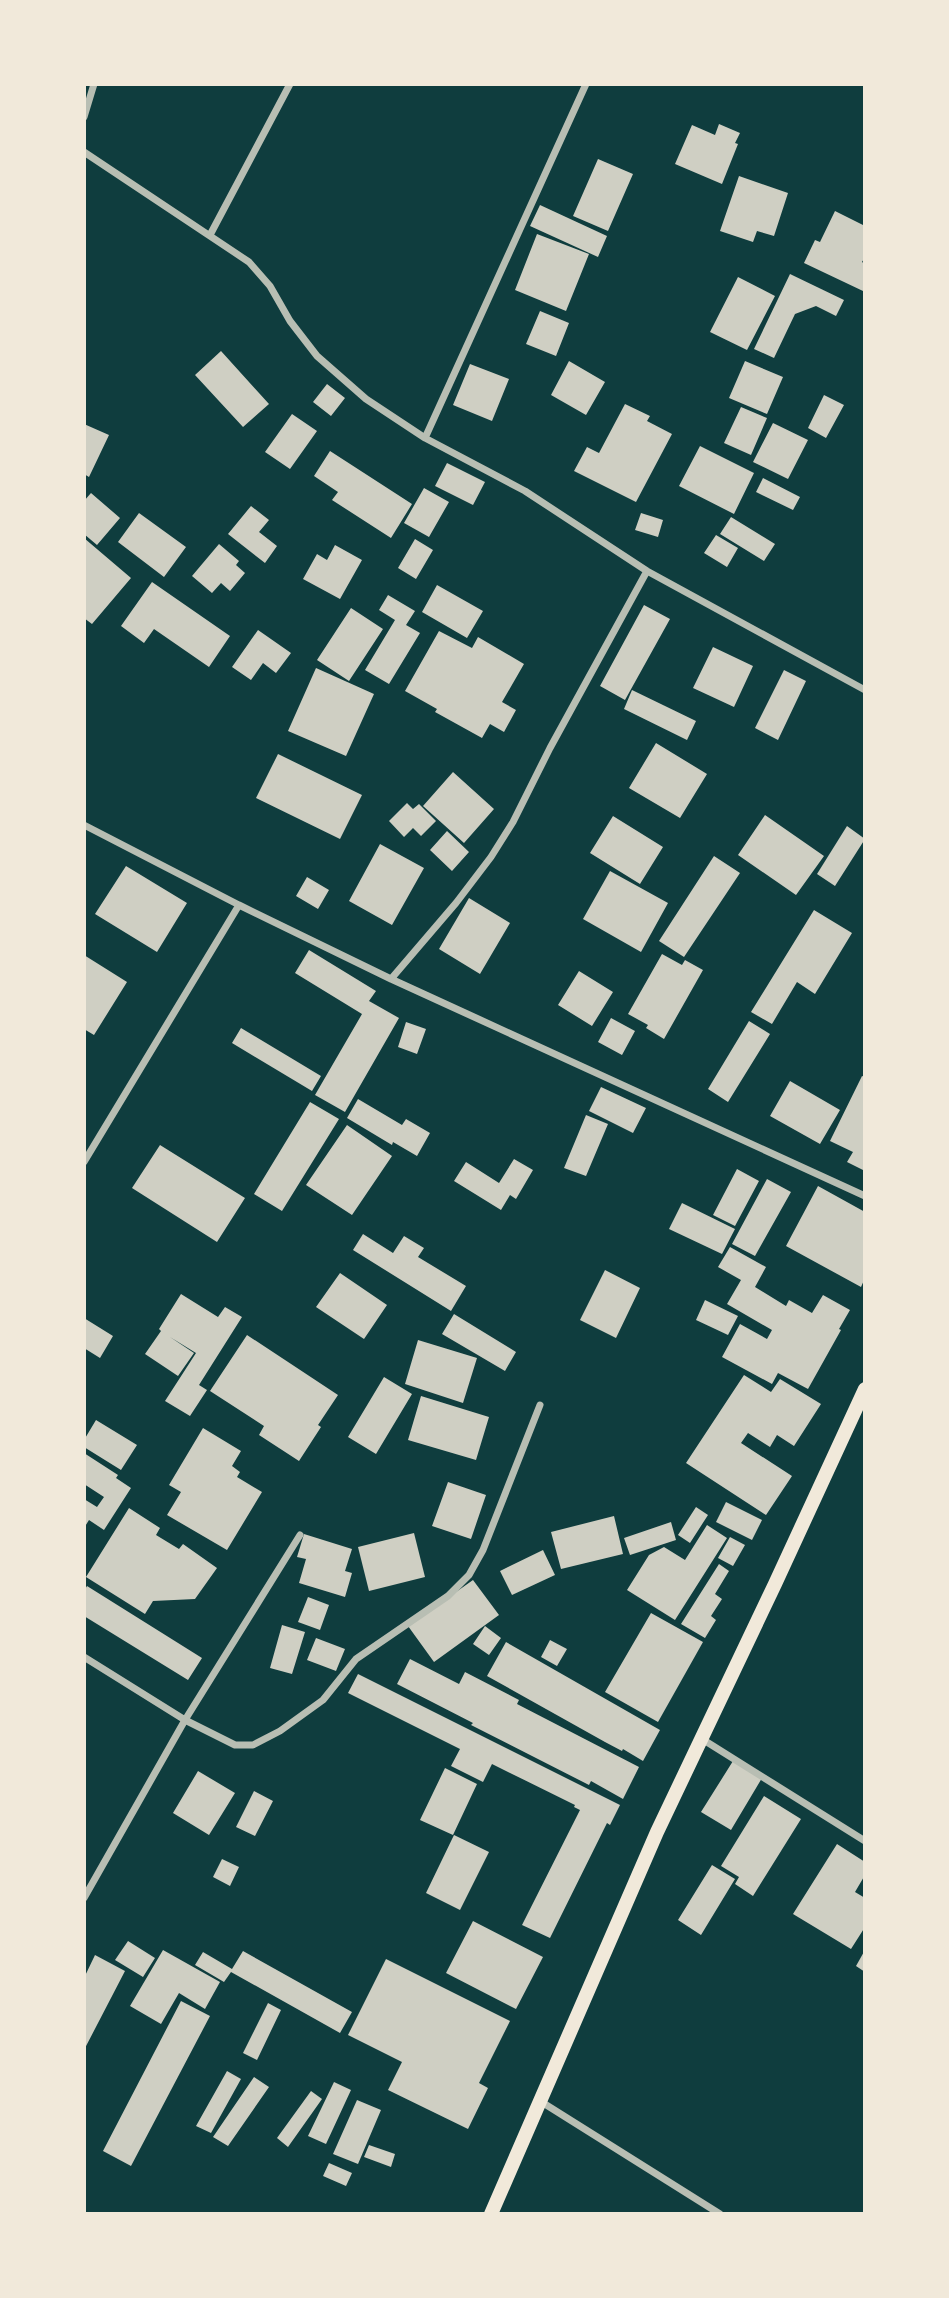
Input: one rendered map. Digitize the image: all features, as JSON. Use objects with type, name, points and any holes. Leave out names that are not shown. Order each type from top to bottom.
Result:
[{"type":"main road","points":[[491,2214],[657,1832],[865,1389]]},
{"type":"street","points":[[84,117],[94,84]]},
{"type":"street","points":[[210,234],[290,84]]},
{"type":"street","points":[[425,438],[586,84]]},
{"type":"street","points":[[84,152],[248,262],[270,286],[290,321],[317,356],[366,399],[425,438],[525,491],[647,571],[865,690]]},
{"type":"street","points":[[391,979],[456,903],[491,857],[513,822],[550,748],[647,571]]},
{"type":"street","points":[[84,825],[391,979],[865,1196]]},
{"type":"street","points":[[84,1162],[239,905]]},
{"type":"street","points":[[84,1657],[185,1720],[235,1745],[253,1745],[280,1731],[323,1700],[356,1659],[448,1596],[469,1575],[483,1550],[540,1405]]},
{"type":"street","points":[[84,1898],[185,1720],[300,1535]]},
{"type":"street","points":[[701,1739],[865,1841]]},
{"type":"street","points":[[539,2101],[720,2214]]},
{"type":"building","points":[[719,124],[740,133],[722,184],[675,164],[692,125],[715,135]]},
{"type":"building","points":[[598,159],[633,174],[608,231],[573,216]]},
{"type":"building","points":[[739,176],[788,193],[774,236],[757,231],[753,242],[720,231]]},
{"type":"building","points":[[540,205],[607,236],[598,257],[530,226]]},
{"type":"building","points":[[835,211],[865,226],[863,291],[804,263],[815,240],[820,242]]},
{"type":"building","points":[[537,234],[589,254],[566,311],[515,290]]},
{"type":"building","points":[[790,274],[844,300],[836,316],[816,306],[795,314],[774,358],[754,349]]},
{"type":"building","points":[[738,277],[775,296],[747,350],[710,332]]},
{"type":"building","points":[[540,311],[569,323],[556,356],[526,344]]},
{"type":"building","points":[[221,351],[269,404],[243,427],[195,375]]},
{"type":"building","points":[[569,361],[605,382],[586,415],[551,395]]},
{"type":"building","points":[[745,361],[783,377],[767,414],[729,398]]},
{"type":"building","points":[[470,364],[509,379],[492,421],[453,405]]},
{"type":"building","points":[[327,384],[345,398],[331,416],[313,402]]},
{"type":"building","points":[[824,395],[844,405],[826,438],[808,428]]},
{"type":"building","points":[[625,404],[650,416],[647,421],[672,434],[636,502],[574,471],[587,447],[599,453]]},
{"type":"building","points":[[741,407],[767,418],[751,455],[724,443]]},
{"type":"building","points":[[292,414],[317,431],[290,469],[265,452]]},
{"type":"building","points":[[773,423],[808,440],[788,479],[753,462]]},
{"type":"building","points":[[84,424],[109,435],[89,477],[84,474]]},
{"type":"building","points":[[700,446],[754,473],[734,514],[679,486]]},
{"type":"building","points":[[330,451],[412,504],[391,538],[332,500],[338,492],[314,476]]},
{"type":"building","points":[[447,463],[485,482],[473,505],[435,486]]},
{"type":"building","points":[[763,478],[800,497],[793,510],[756,492]]},
{"type":"building","points":[[424,488],[449,502],[429,537],[404,523]]},
{"type":"building","points":[[91,493],[120,518],[97,545],[84,534],[84,501]]},
{"type":"building","points":[[251,506],[269,520],[259,532],[277,546],[265,563],[228,534]]},
{"type":"building","points":[[139,513],[186,547],[164,577],[118,542]]},
{"type":"building","points":[[641,513],[663,520],[658,537],[635,530]]},
{"type":"building","points":[[731,517],[775,544],[764,561],[720,534]]},
{"type":"building","points":[[716,535],[738,548],[727,567],[704,553]]},
{"type":"building","points":[[84,538],[131,578],[92,624],[84,618]]},
{"type":"building","points":[[415,539],[433,550],[416,579],[398,568]]},
{"type":"building","points":[[219,544],[239,561],[236,565],[245,573],[230,591],[221,583],[212,593],[192,576]]},
{"type":"building","points":[[335,545],[362,560],[340,599],[303,579],[317,554],[327,560]]},
{"type":"building","points":[[152,582],[230,636],[209,667],[154,629],[144,643],[121,626]]},
{"type":"building","points":[[437,585],[483,611],[467,638],[422,612]]},
{"type":"building","points":[[388,595],[415,611],[406,625],[420,633],[389,684],[365,670],[395,620],[379,610]]},
{"type":"building","points":[[644,605],[670,619],[625,700],[600,686]]},
{"type":"building","points":[[351,608],[383,629],[349,681],[317,660]]},
{"type":"building","points":[[258,630],[291,653],[276,673],[263,663],[251,680],[232,667]]},
{"type":"building","points":[[439,631],[472,648],[478,637],[524,664],[502,702],[516,710],[504,732],[490,724],[482,738],[435,712],[437,709],[405,691]]},
{"type":"building","points":[[713,647],[753,666],[734,707],[693,688]]},
{"type":"building","points":[[316,668],[374,694],[346,756],[288,731]]},
{"type":"building","points":[[784,670],[806,681],[778,740],[755,728]]},
{"type":"building","points":[[632,690],[696,721],[687,740],[624,709]]},
{"type":"building","points":[[656,743],[707,774],[680,818],[629,788]]},
{"type":"building","points":[[278,754],[362,795],[340,839],[256,798]]},
{"type":"building","points":[[453,772],[494,809],[464,843],[423,806]]},
{"type":"building","points":[[407,803],[413,809],[419,804],[436,821],[421,836],[413,828],[404,837],[389,821]]},
{"type":"building","points":[[765,815],[824,856],[796,895],[738,855]]},
{"type":"building","points":[[613,816],[663,847],[640,884],[590,853]]},
{"type":"building","points":[[847,826],[865,839],[835,886],[817,874]]},
{"type":"building","points":[[447,831],[469,852],[452,871],[430,850]]},
{"type":"building","points":[[380,844],[424,868],[392,925],[349,901]]},
{"type":"building","points":[[714,856],[740,873],[684,957],[659,941]]},
{"type":"building","points":[[126,866],[187,903],[157,952],[95,914]]},
{"type":"building","points":[[610,871],[668,903],[641,952],[583,919]]},
{"type":"building","points":[[307,877],[329,890],[318,909],[296,896]]},
{"type":"building","points":[[469,898],[510,923],[480,974],[439,949]]},
{"type":"building","points":[[814,910],[852,933],[815,994],[797,982],[772,1024],[751,1012]]},
{"type":"building","points":[[309,950],[376,991],[369,1001],[399,1018],[345,1112],[315,1095],[362,1014],[295,973]]},
{"type":"building","points":[[662,954],[682,965],[685,960],[703,970],[664,1039],[646,1028],[648,1025],[628,1014]]},
{"type":"building","points":[[84,955],[127,982],[94,1035],[84,1029]]},
{"type":"building","points":[[579,971],[613,992],[592,1026],[558,1005]]},
{"type":"building","points":[[611,1018],[635,1031],[622,1055],[598,1042]]},
{"type":"building","points":[[749,1021],[770,1034],[728,1102],[708,1089]]},
{"type":"building","points":[[406,1022],[426,1029],[417,1054],[398,1047]]},
{"type":"building","points":[[241,1028],[321,1076],[312,1091],[232,1043]]},
{"type":"building","points":[[862,1076],[865,1077],[865,1171],[847,1162],[853,1152],[830,1141]]},
{"type":"building","points":[[790,1081],[840,1110],[820,1144],[770,1116]]},
{"type":"building","points":[[601,1087],[646,1108],[633,1133],[589,1111]]},
{"type":"building","points":[[358,1099],[402,1125],[406,1119],[430,1133],[417,1156],[393,1142],[392,1145],[347,1118]]},
{"type":"building","points":[[310,1102],[339,1119],[282,1211],[254,1194]]},
{"type":"building","points":[[586,1115],[608,1124],[586,1176],[564,1168]]},
{"type":"building","points":[[347,1125],[392,1156],[352,1215],[306,1185]]},
{"type":"building","points":[[160,1145],[245,1198],[217,1242],[132,1188]]},
{"type":"building","points":[[514,1159],[533,1170],[516,1199],[510,1195],[501,1210],[454,1181],[466,1162],[499,1183]]},
{"type":"building","points":[[737,1169],[759,1181],[735,1226],[713,1215]]},
{"type":"building","points":[[767,1179],[791,1192],[755,1256],[732,1244]]},
{"type":"building","points":[[818,1186],[865,1212],[865,1278],[861,1287],[786,1246]]},
{"type":"building","points":[[682,1203],[735,1229],[722,1254],[669,1229]]},
{"type":"building","points":[[363,1234],[393,1253],[404,1236],[424,1248],[418,1257],[466,1286],[451,1311],[353,1250]]},
{"type":"building","points":[[730,1247],[766,1267],[755,1287],[786,1306],[789,1300],[812,1313],[823,1295],[850,1310],[808,1389],[778,1373],[772,1384],[722,1357],[740,1324],[767,1339],[772,1330],[727,1304],[741,1280],[718,1267]]},
{"type":"building","points":[[605,1270],[640,1288],[616,1338],[580,1320]]},
{"type":"building","points":[[340,1273],[387,1305],[364,1339],[316,1307]]},
{"type":"building","points":[[181,1294],[218,1317],[225,1307],[242,1317],[199,1385],[207,1390],[190,1416],[165,1401],[196,1353],[170,1337],[194,1353],[178,1376],[145,1354]]},
{"type":"building","points":[[705,1300],[738,1316],[728,1335],[696,1320]]},
{"type":"building","points":[[454,1314],[516,1352],[505,1371],[442,1334]]},
{"type":"building","points":[[84,1318],[113,1336],[100,1358],[84,1348]]},
{"type":"building","points":[[247,1335],[338,1395],[299,1461],[259,1435],[264,1426],[210,1391]]},
{"type":"building","points":[[418,1340],[477,1358],[463,1403],[405,1384]]},
{"type":"building","points":[[744,1375],[771,1392],[780,1379],[821,1404],[794,1446],[777,1435],[770,1447],[748,1433],[741,1443],[792,1476],[766,1515],[686,1463]]},
{"type":"building","points":[[384,1377],[412,1394],[376,1454],[348,1437]]},
{"type":"building","points":[[421,1396],[489,1417],[476,1460],[408,1440]]},
{"type":"building","points":[[96,1420],[137,1445],[121,1470],[84,1447],[84,1440]]},
{"type":"building","points":[[203,1428],[241,1451],[232,1466],[240,1472],[237,1477],[262,1492],[227,1550],[167,1515],[181,1492],[169,1485]]},
{"type":"building","points":[[84,1453],[118,1475],[116,1478],[131,1488],[104,1530],[89,1520],[84,1528],[84,1499],[97,1507],[104,1497],[84,1484]]},
{"type":"building","points":[[448,1482],[486,1495],[471,1539],[432,1526]]},
{"type":"building","points":[[726,1502],[762,1520],[752,1540],[716,1522]]},
{"type":"building","points":[[696,1507],[708,1515],[690,1543],[678,1535]]},
{"type":"building","points":[[129,1508],[160,1528],[156,1535],[179,1549],[183,1544],[217,1568],[195,1599],[153,1601],[145,1614],[86,1577]]},
{"type":"building","points":[[614,1516],[623,1554],[561,1569],[551,1532]]},
{"type":"building","points":[[671,1522],[676,1540],[630,1555],[624,1538]]},
{"type":"building","points":[[707,1525],[727,1538],[675,1620],[627,1590],[649,1555],[664,1547],[685,1560]]},
{"type":"building","points":[[414,1533],[425,1577],[369,1591],[358,1547]]},
{"type":"building","points":[[304,1534],[352,1549],[345,1571],[352,1573],[345,1597],[299,1583],[306,1559],[297,1557]]},
{"type":"building","points":[[730,1537],[745,1545],[733,1566],[718,1558]]},
{"type":"building","points":[[543,1550],[555,1575],[512,1595],[500,1571]]},
{"type":"building","points":[[719,1564],[729,1571],[715,1594],[722,1599],[711,1616],[716,1620],[705,1638],[681,1624]]},
{"type":"building","points":[[473,1580],[499,1615],[434,1662],[408,1626]]},
{"type":"building","points":[[87,1586],[202,1658],[188,1680],[84,1616],[84,1591]]},
{"type":"building","points":[[308,1597],[329,1605],[320,1630],[298,1622]]},
{"type":"building","points":[[651,1613],[703,1642],[658,1722],[605,1692]]},
{"type":"building","points":[[282,1625],[305,1632],[292,1674],[270,1668]]},
{"type":"building","points":[[485,1626],[501,1638],[489,1655],[473,1644]]},
{"type":"building","points":[[316,1638],[345,1649],[336,1671],[307,1660]]},
{"type":"building","points":[[550,1640],[567,1649],[557,1666],[541,1657]]},
{"type":"building","points":[[506,1642],[660,1730],[643,1761],[487,1676]]},
{"type":"building","points":[[410,1659],[459,1684],[465,1672],[519,1700],[517,1704],[639,1767],[623,1799],[591,1781],[589,1785],[471,1725],[473,1723],[397,1684]]},
{"type":"building","points":[[358,1674],[620,1805],[610,1825],[607,1823],[550,1938],[522,1925],[580,1810],[574,1807],[575,1805],[492,1764],[483,1782],[451,1766],[460,1749],[348,1693]]},
{"type":"building","points":[[733,1761],[762,1778],[731,1830],[701,1812]]},
{"type":"building","points":[[445,1768],[477,1784],[453,1835],[420,1820]]},
{"type":"building","points":[[198,1771],[235,1793],[209,1835],[173,1813]]},
{"type":"building","points":[[254,1791],[273,1801],[255,1836],[236,1827]]},
{"type":"building","points":[[764,1796],[801,1819],[753,1896],[735,1884],[739,1877],[721,1866]]},
{"type":"building","points":[[454,1835],[489,1852],[460,1910],[426,1893]]},
{"type":"building","points":[[837,1844],[865,1862],[865,1875],[855,1892],[865,1898],[865,1927],[851,1949],[793,1914]]},
{"type":"building","points":[[222,1859],[239,1867],[230,1886],[213,1877]]},
{"type":"building","points":[[712,1865],[735,1879],[701,1935],[678,1920]]},
{"type":"building","points":[[473,1921],[543,1957],[516,2009],[446,1973]]},
{"type":"building","points":[[128,1941],[155,1958],[143,1977],[115,1960]]},
{"type":"building","points":[[163,1950],[220,1982],[205,2009],[179,1993],[161,2024],[130,2006]]},
{"type":"building","points":[[865,1950],[865,1972],[856,1966]]},
{"type":"building","points":[[243,1951],[352,2012],[340,2033],[231,1972],[224,1982],[195,1965],[203,1952],[232,1969]]},
{"type":"building","points":[[95,1955],[125,1971],[84,2050],[84,1978]]},
{"type":"building","points":[[386,1959],[510,2021],[479,2083],[488,2088],[468,2129],[388,2090],[402,2062],[348,2035]]},
{"type":"building","points":[[181,2001],[210,2016],[131,2166],[103,2151]]},
{"type":"building","points":[[268,2003],[281,2010],[257,2060],[243,2053]]},
{"type":"building","points":[[227,2071],[241,2079],[211,2133],[196,2126]]},
{"type":"building","points":[[254,2077],[269,2087],[228,2146],[213,2137]]},
{"type":"building","points":[[334,2082],[351,2090],[326,2144],[308,2136]]},
{"type":"building","points":[[311,2091],[322,2099],[288,2147],[277,2138]]},
{"type":"building","points":[[357,2100],[381,2110],[358,2164],[333,2154]]},
{"type":"building","points":[[369,2145],[395,2154],[391,2167],[364,2157]]},
{"type":"building","points":[[329,2163],[352,2173],[346,2186],[323,2176]]}]
